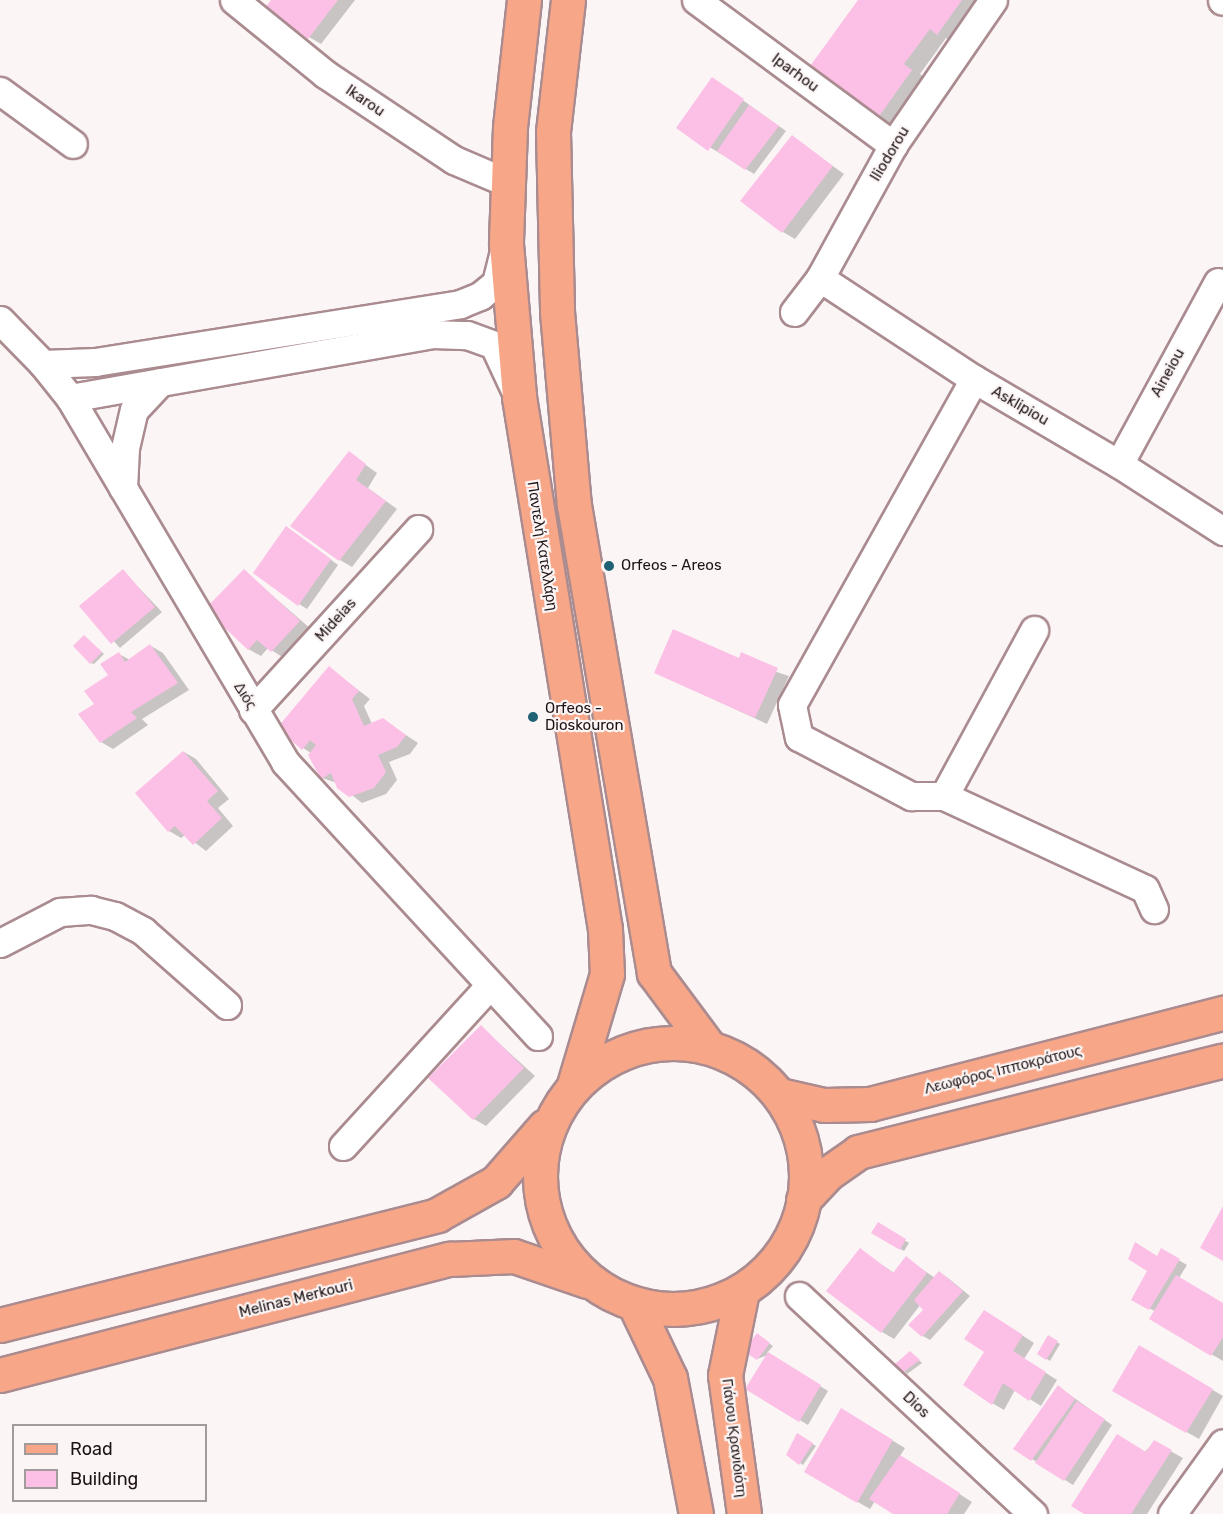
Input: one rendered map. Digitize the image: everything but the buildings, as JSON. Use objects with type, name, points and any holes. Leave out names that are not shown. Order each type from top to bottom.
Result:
[{"type":"main road","name":"Παντελή Κατελλάρη","points":[[524,0],[510,127],[506,244],[519,397],[605,929],[607,975],[574,1085]]},
{"type":"main road","points":[[568,0],[553,132],[557,312],[574,505],[654,973],[709,1047]]},
{"type":"main road","name":"Λεωφόρος Ιπποκράτους","points":[[780,1095],[824,1105],[870,1104],[1223,1013]]},
{"type":"main road","points":[[0,1324],[437,1215],[496,1182],[551,1119],[574,1085],[603,1062],[636,1047],[672,1042],[709,1047],[748,1065],[780,1095],[801,1136],[807,1181],[797,1226],[775,1263],[742,1291],[708,1306],[672,1310],[635,1305],[591,1283],[560,1250],[542,1208],[538,1163],[551,1119]]},
{"type":"main road","points":[[803,1200],[827,1174],[858,1152],[1223,1060]]},
{"type":"main road","name":"Melinas Merkouri","points":[[0,1375],[450,1259],[514,1256],[591,1283]]},
{"type":"main road","name":"Γιάνου Κρανιδιότη","points":[[742,1291],[725,1375],[744,1514]]},
{"type":"main road","points":[[635,1305],[670,1378],[696,1514]]},
{"type":"street","name":"Ikarou","points":[[234,0],[325,74],[454,160],[508,183]]},
{"type":"street","name":"Iparhou","points":[[696,0],[893,145]]},
{"type":"street","name":"Iliodorou","points":[[794,312],[820,278],[893,145],[993,0]]},
{"type":"street","points":[[0,91],[73,144]]},
{"type":"street","points":[[43,363],[95,362],[460,304],[480,296],[496,283],[506,244]]},
{"type":"street","name":"Asklipiou","points":[[820,278],[974,379],[1119,464],[1223,531]]},
{"type":"street","name":"Aineiou","points":[[1119,464],[1218,282]]},
{"type":"street","name":"Διός","points":[[0,320],[43,363],[70,398],[285,762],[489,986],[538,1036]]},
{"type":"street","points":[[70,398],[433,334],[454,334],[494,345],[519,397]]},
{"type":"street","points":[[974,379],[792,705],[798,737],[911,795],[944,796],[1145,889],[1154,909]]},
{"type":"street","points":[[123,488],[125,448],[134,410],[160,382]]},
{"type":"street","name":"Mideias","points":[[253,710],[418,529]]},
{"type":"street","points":[[944,796],[1034,630]]},
{"type":"street","points":[[0,943],[60,912],[92,910],[115,916],[142,931],[227,1005]]},
{"type":"street","points":[[343,1146],[489,986]]},
{"type":"street","name":"Dios","points":[[799,1296],[1033,1514]]},
{"type":"street","points":[[1172,1514],[1223,1443]]},
{"type":"place","name":"Orfeos - Areos","points":[[609,566]]},
{"type":"place","name":"Orfeos - Dioskouron","points":[[533,717]]}]
